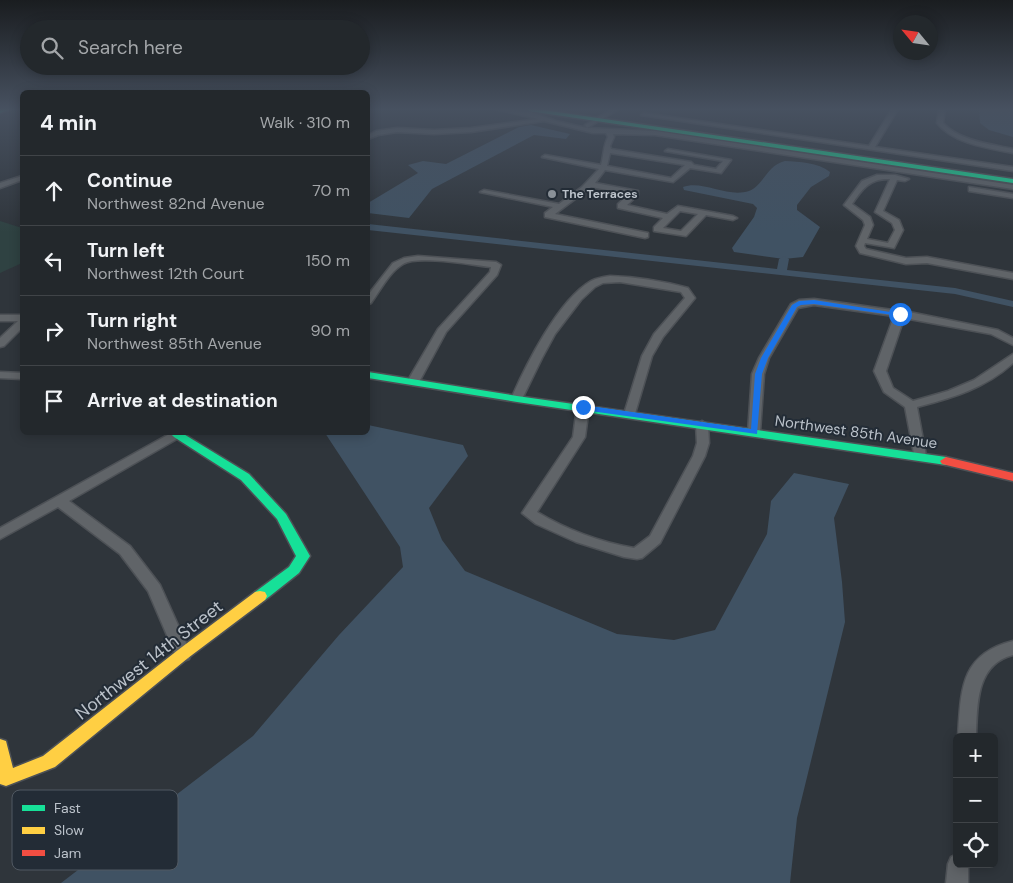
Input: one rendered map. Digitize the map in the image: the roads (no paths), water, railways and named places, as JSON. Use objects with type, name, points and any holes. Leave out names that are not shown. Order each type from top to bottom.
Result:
[{"type":"main road","points":[[825,150],[1013,181]]},
{"type":"main road","points":[[846,150],[1013,175]]},
{"type":"main road","name":"Northwest 85th Avenue","points":[[370,375],[517,399],[920,456],[1013,477]]},
{"type":"main road","name":"Northwest 14th Street","points":[[0,746],[6,778],[49,762],[183,654],[294,570],[303,556],[282,517],[245,477],[182,435]]},
{"type":"street","points":[[771,150],[1013,187]]},
{"type":"street","points":[[879,150],[1013,169]]},
{"type":"street","points":[[545,157],[602,167],[673,180],[691,164],[608,151],[606,154],[607,160],[602,167],[601,174],[548,215],[644,235]]},
{"type":"street","points":[[659,158],[668,151],[728,160],[718,171],[688,166]]},
{"type":"street","points":[[1013,196],[895,177],[868,179],[857,190],[848,205],[867,219],[869,226],[860,246],[863,250],[906,261],[927,260],[1013,276]]},
{"type":"street","points":[[862,240],[891,246],[899,230],[896,222],[879,212],[895,177]]},
{"type":"street","points":[[0,186],[20,179]]},
{"type":"street","points":[[589,184],[636,192],[621,206],[669,217]]},
{"type":"street","points":[[484,192],[559,206]]},
{"type":"street","points":[[704,213],[683,234],[657,229],[678,208],[733,218]]},
{"type":"street","points":[[370,298],[397,264],[405,259],[420,258],[496,265],[494,273],[442,330],[413,382]]},
{"type":"street","points":[[517,399],[533,362],[558,321],[590,286],[602,280],[614,279],[671,286],[685,290],[690,298],[658,336],[647,356],[630,414]]},
{"type":"street","points":[[754,432],[758,374],[764,358],[794,306],[799,303],[814,302],[900,314],[994,332],[1012,341]]},
{"type":"street","points":[[900,314],[880,371],[888,390],[910,405],[920,456]]},
{"type":"street","points":[[0,318],[20,318]]},
{"type":"street","points":[[0,344],[20,325]]},
{"type":"street","points":[[910,405],[945,396],[971,386],[1004,366],[1013,357]]},
{"type":"street","points":[[0,375],[20,376]]},
{"type":"street","points":[[583,407],[579,437],[529,513],[545,524],[617,550],[637,554],[655,538],[699,456],[703,443],[702,425]]},
{"type":"street","points":[[0,534],[178,435]]},
{"type":"street","points":[[59,500],[126,550],[156,589],[183,654]]},
{"type":"street","points":[[967,733],[969,705],[975,675],[985,659],[993,654],[1013,648]]},
{"type":"street","points":[[957,883],[958,868]]},
{"type":"water","points":[[473,150],[505,150],[432,189],[409,218],[370,213],[370,202],[418,173],[408,165],[423,161],[446,164]]},
{"type":"water","points":[[785,161],[814,164],[830,172],[829,176],[811,187],[797,205],[797,210],[820,227],[803,257],[784,259],[734,252],[732,248],[754,217],[757,208],[753,204],[684,190],[683,187],[691,185],[741,193],[749,191],[758,185],[769,171]]},
{"type":"water","points":[[370,425],[463,445],[468,456],[429,508],[442,540],[465,571],[617,634],[674,640],[715,630],[767,534],[771,501],[794,473],[849,484],[834,518],[845,622],[797,818],[790,883],[61,883],[78,870],[178,870],[178,793],[253,736],[339,635],[403,567],[400,547],[326,435],[370,435]]},
{"type":"waterway","points":[[370,227],[955,291],[1013,304]]},
{"type":"waterway","points":[[782,271],[784,259]]},
{"type":"place","name":"The Terraces","points":[[552,194]]}]
